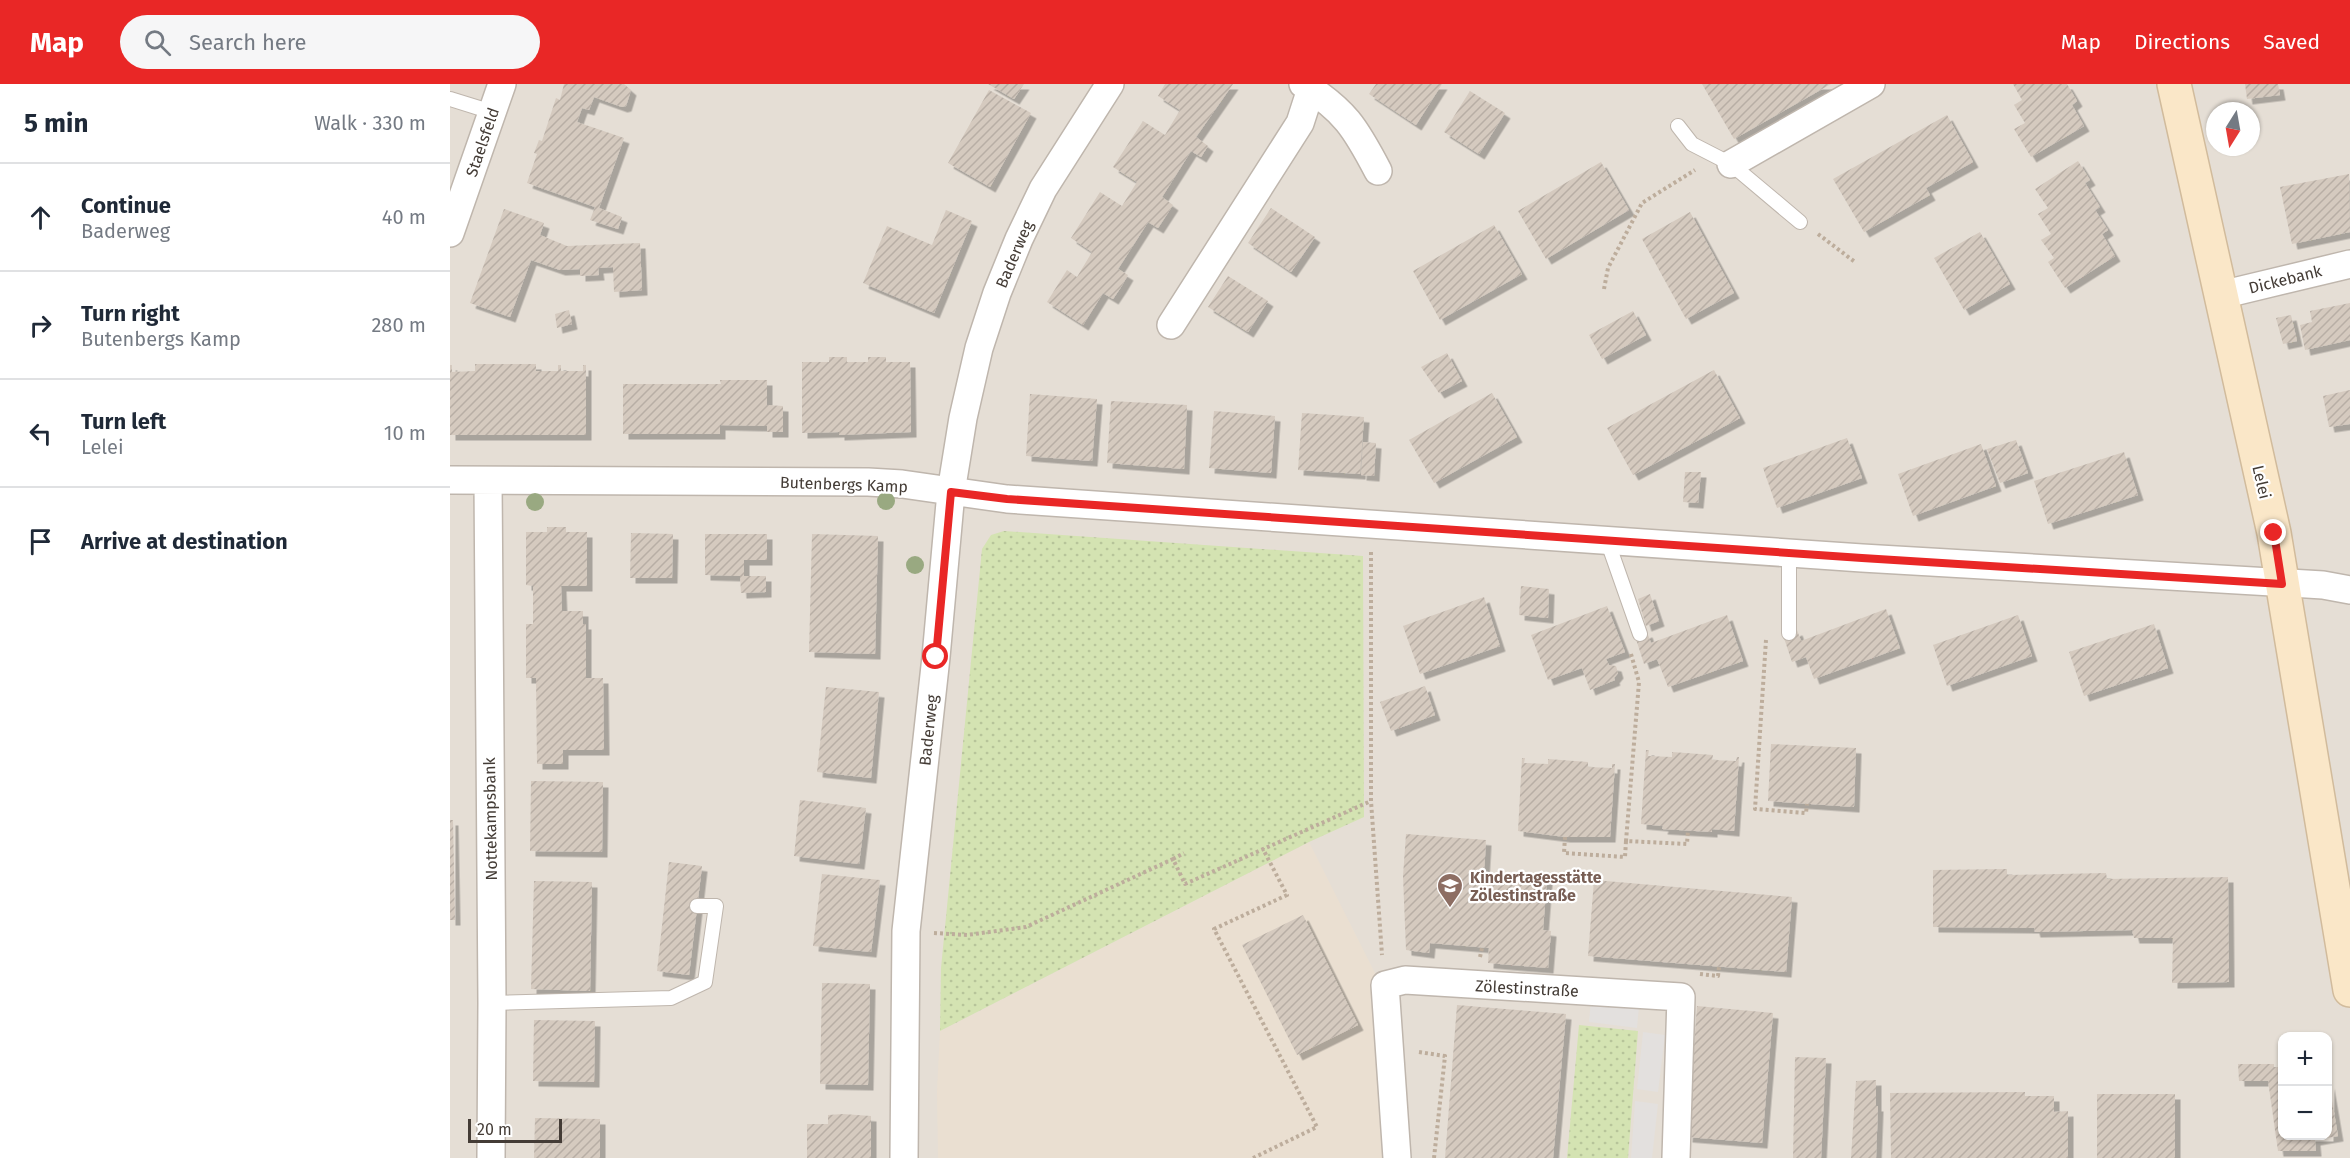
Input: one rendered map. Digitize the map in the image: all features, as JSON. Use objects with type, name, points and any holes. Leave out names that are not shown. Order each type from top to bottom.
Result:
[{"type":"street","name":"Staelsfeld","points":[[450,233],[502,84]]},
{"type":"street","name":"Baderweg","points":[[904,1158],[906,931],[936,657],[951,492],[963,418],[976,360],[997,293],[1019,239],[1043,189],[1110,84]]},
{"type":"street","points":[[1731,164],[1871,84]]},
{"type":"street","name":"Lelei","points":[[2174,84],[2274,533],[2350,990]]},
{"type":"street","points":[[1172,325],[1300,123],[1307,87],[1337,108],[1357,132],[1378,171]]},
{"type":"street","name":"Dickebank","points":[[2221,295],[2350,264]]},
{"type":"street","name":"Butenbergs Kamp","points":[[450,480],[868,482],[902,484],[1007,499],[1789,553],[2323,585],[2350,590]]},
{"type":"street","name":"Nottekampsbank","points":[[488,481],[491,1158]]},
{"type":"street","name":"Zölestinstraße","points":[[1385,986],[1405,980],[1681,997],[1676,1158]]},
{"type":"street","points":[[1385,986],[1397,1158]]},
{"type":"lane","points":[[450,99],[492,112]]},
{"type":"lane","points":[[1678,126],[1692,144],[1731,164],[1800,222]]},
{"type":"lane","points":[[1606,540],[1640,634]]},
{"type":"lane","points":[[1788,633],[1789,553]]},
{"type":"lane","points":[[492,1003],[671,998],[705,982],[716,906],[697,906]]},
{"type":"path","points":[[1604,289],[1608,268],[1641,203],[1687,175]]},
{"type":"path","points":[[1800,222],[1855,262]]},
{"type":"path","points":[[1371,525],[1371,801],[1385,986]]},
{"type":"path","points":[[1789,598],[1767,627],[1755,809],[1806,813],[1807,804]]},
{"type":"path","points":[[1565,837],[1564,853],[1625,858],[1639,682],[1629,646]]},
{"type":"path","points":[[1173,859],[1185,884],[1371,801]]},
{"type":"path","points":[[1626,841],[1687,844],[1688,830]]},
{"type":"path","points":[[1253,1158],[1317,1128],[1214,929],[1287,895],[1263,849]]},
{"type":"path","points":[[906,931],[967,935],[1026,927],[1184,854]]},
{"type":"path","points":[[1434,1158],[1445,1055],[1453,1057]]},
{"type":"shaded area","points":[[450,84],[2350,84],[2350,1158],[450,1158]]},
{"type":"shaded area","points":[[1309,842],[1381,985],[1392,1158],[938,1158],[937,1091],[940,1031]]},
{"type":"shaded area","points":[[1591,1000],[1639,1006],[1637,1028],[1589,1022]]},
{"type":"shaded area","points":[[1643,1032],[1665,1035],[1658,1092],[1637,1089]]},
{"type":"shaded area","points":[[1635,1101],[1658,1104],[1652,1158],[1631,1158]]},
{"type":"green space","points":[[1004,531],[1363,556],[1364,817],[1309,842],[940,1031],[941,968],[982,549],[991,535]]},
{"type":"green space","points":[[1579,1025],[1638,1031],[1628,1158],[1567,1158]]},
{"type":"building","points":[[564,84],[624,84],[631,90],[626,106],[622,107],[594,97],[589,110],[582,108],[577,122],[624,138],[599,208],[622,217],[618,229],[590,220],[595,207],[527,183],[537,154],[534,153],[539,140],[542,141],[556,98],[560,100]]},
{"type":"building","points":[[988,84],[1024,84],[1014,99]]},
{"type":"building","points":[[1165,84],[1233,84],[1196,137],[1208,146],[1201,157],[1191,151],[1162,197],[1173,205],[1158,228],[1148,222],[1118,269],[1128,275],[1121,287],[1113,299],[1103,293],[1083,325],[1047,302],[1067,270],[1077,277],[1092,252],[1071,238],[1100,192],[1122,206],[1137,182],[1113,167],[1143,121],[1165,135],[1180,110],[1158,96]]},
{"type":"building","points":[[1376,84],[1442,84],[1416,125],[1369,94]]},
{"type":"building","points":[[1702,84],[1831,84],[1734,139]]},
{"type":"building","points":[[2013,84],[2067,84],[2077,101],[2072,105],[2084,126],[2031,157],[2014,129],[2025,123],[2014,105],[2022,100]]},
{"type":"building","points":[[2245,84],[2278,84],[2280,95],[2247,99]]},
{"type":"building","points":[[989,90],[1031,113],[990,187],[948,163]]},
{"type":"building","points":[[1470,91],[1505,113],[1479,154],[1444,132]]},
{"type":"building","points":[[1947,115],[1973,162],[1926,188],[1930,195],[1864,232],[1833,179]]},
{"type":"building","points":[[2078,161],[2090,180],[2085,183],[2100,207],[2095,210],[2108,230],[2102,234],[2115,256],[2065,288],[2048,262],[2054,258],[2041,240],[2051,234],[2038,214],[2048,208],[2035,189]]},
{"type":"building","points":[[1601,162],[1629,210],[1546,259],[1518,211]]},
{"type":"building","points":[[2349,174],[2350,232],[2292,244],[2280,187]]},
{"type":"building","points":[[1271,208],[1315,237],[1291,272],[1248,243]]},
{"type":"building","points":[[504,209],[544,223],[540,235],[567,246],[640,243],[642,290],[614,292],[613,267],[598,268],[599,275],[580,276],[580,269],[560,270],[531,260],[510,317],[470,303]]},
{"type":"building","points":[[946,210],[972,221],[934,313],[863,283],[887,226],[932,245]]},
{"type":"building","points":[[1690,212],[1734,293],[1686,319],[1642,239]]},
{"type":"building","points":[[1494,225],[1522,274],[1440,320],[1413,271]]},
{"type":"building","points":[[1980,232],[2010,284],[1964,310],[1934,258]]},
{"type":"building","points":[[1228,276],[1268,301],[1248,332],[1208,307]]},
{"type":"building","points":[[2350,303],[2350,340],[2305,350],[2300,325],[2312,322],[2310,311]]},
{"type":"building","points":[[569,310],[572,324],[557,328],[555,314]]},
{"type":"building","points":[[1633,311],[1646,335],[1602,359],[1589,335]]},
{"type":"building","points":[[2291,315],[2297,341],[2283,344],[2276,318]]},
{"type":"building","points":[[1447,353],[1462,381],[1439,393],[1421,367]]},
{"type":"building","points":[[829,357],[847,357],[847,362],[868,362],[868,357],[886,357],[886,362],[910,362],[911,432],[839,435],[839,432],[802,433],[802,362],[829,362]]},
{"type":"building","points":[[475,364],[536,364],[536,371],[558,371],[558,365],[561,365],[561,371],[583,371],[583,365],[586,365],[586,435],[450,435],[450,365],[452,365],[452,372],[475,371]]},
{"type":"building","points":[[1714,370],[1740,418],[1633,475],[1607,428]]},
{"type":"building","points":[[720,380],[767,380],[767,405],[783,406],[783,432],[767,432],[767,426],[720,425],[720,434],[623,434],[623,384],[721,384]]},
{"type":"building","points":[[2350,390],[2350,424],[2329,427],[2323,396]]},
{"type":"building","points":[[1492,393],[1517,437],[1434,483],[1409,440]]},
{"type":"building","points":[[1030,394],[1097,399],[1092,461],[1026,456]]},
{"type":"building","points":[[1111,401],[1187,405],[1184,469],[1107,463]]},
{"type":"building","points":[[1214,411],[1275,416],[1271,473],[1209,468]]},
{"type":"building","points":[[1302,413],[1364,417],[1360,474],[1298,470]]},
{"type":"building","points":[[1847,438],[1862,478],[1777,508],[1763,468]]},
{"type":"building","points":[[2016,440],[2028,473],[2000,483],[1987,449]]},
{"type":"building","points":[[1363,442],[1376,443],[1374,476],[1361,475]]},
{"type":"building","points":[[1981,444],[1996,486],[1913,516],[1898,474]]},
{"type":"building","points":[[2124,452],[2138,495],[2048,524],[2034,481]]},
{"type":"building","points":[[1685,472],[1701,472],[1698,503],[1683,502]]},
{"type":"building","points":[[547,527],[566,527],[566,532],[587,532],[587,586],[561,586],[562,611],[583,611],[583,624],[586,624],[586,678],[603,678],[604,750],[563,750],[563,764],[537,764],[536,678],[526,678],[526,624],[533,624],[533,586],[526,585],[526,532],[547,532]]},
{"type":"building","points":[[631,533],[673,534],[672,578],[630,578]]},
{"type":"building","points":[[705,534],[767,534],[767,560],[744,560],[744,576],[766,576],[766,592],[741,593],[740,576],[705,575]]},
{"type":"building","points":[[812,534],[878,536],[875,654],[809,652]]},
{"type":"building","points":[[1521,586],[1549,589],[1548,618],[1519,615]]},
{"type":"building","points":[[1650,594],[1659,621],[1646,626],[1638,599]]},
{"type":"building","points":[[1484,597],[1500,646],[1420,674],[1403,626]]},
{"type":"building","points":[[1607,606],[1625,652],[1606,659],[1609,665],[1616,666],[1618,673],[1615,680],[1590,690],[1582,668],[1548,680],[1531,635]]},
{"type":"building","points":[[1886,609],[1900,648],[1814,679],[1806,657],[1792,662],[1783,635],[1797,630],[1801,641]]},
{"type":"building","points":[[1727,615],[1743,661],[1668,687],[1657,659],[1644,664],[1635,636],[1647,632],[1651,643]]},
{"type":"building","points":[[2018,615],[2032,656],[1947,686],[1933,645]]},
{"type":"building","points":[[2154,624],[2168,668],[2084,696],[2069,652]]},
{"type":"building","points":[[1425,686],[1435,715],[1391,731],[1380,702]]},
{"type":"building","points":[[826,687],[879,692],[871,778],[817,772]]},
{"type":"building","points":[[1771,744],[1856,748],[1854,807],[1768,801]]},
{"type":"building","points":[[1646,750],[1649,750],[1648,756],[1672,757],[1672,752],[1713,755],[1712,760],[1736,761],[1739,757],[1734,831],[1662,829],[1663,826],[1641,824]]},
{"type":"building","points":[[1522,758],[1525,758],[1524,763],[1548,764],[1548,759],[1588,762],[1588,767],[1612,768],[1612,764],[1615,764],[1610,837],[1565,837],[1518,831]]},
{"type":"building","points":[[531,781],[603,782],[602,852],[530,851]]},
{"type":"building","points":[[800,800],[866,808],[859,864],[794,856]]},
{"type":"building","points":[[450,820],[453,820],[455,920],[450,920]]},
{"type":"building","points":[[1406,834],[1486,840],[1484,874],[1547,879],[1543,930],[1551,931],[1548,968],[1488,963],[1489,948],[1430,943],[1429,953],[1406,950],[1403,876]]},
{"type":"building","points":[[669,862],[702,866],[689,975],[657,971]]},
{"type":"building","points":[[2007,869],[2007,875],[2106,873],[2107,879],[2228,877],[2229,982],[2172,983],[2173,938],[2134,938],[2132,930],[2035,932],[2034,928],[1933,927],[1933,870]]},
{"type":"building","points":[[822,874],[880,880],[871,952],[813,946]]},
{"type":"building","points":[[1594,880],[1792,897],[1786,972],[1588,956]]},
{"type":"building","points":[[534,881],[592,882],[590,991],[531,989]]},
{"type":"building","points":[[1303,915],[1358,1025],[1297,1055],[1242,945]]},
{"type":"building","points":[[822,983],[870,984],[868,1085],[820,1084]]},
{"type":"building","points":[[1457,1005],[1566,1014],[1553,1158],[1445,1158]]},
{"type":"building","points":[[1697,1006],[1773,1013],[1762,1143],[1687,1137]]},
{"type":"building","points":[[534,1020],[595,1021],[594,1082],[533,1081]]},
{"type":"building","points":[[1795,1057],[1826,1058],[1821,1158],[1793,1158]]},
{"type":"building","points":[[2238,1064],[2274,1064],[2274,1067],[2278,1067],[2278,1140],[2315,1140],[2316,1151],[2278,1151],[2268,1081],[2239,1081]]},
{"type":"building","points":[[1876,1080],[1876,1106],[1878,1106],[1876,1158],[1851,1158],[1856,1081]]},
{"type":"building","points":[[2025,1092],[2025,1096],[2054,1096],[2054,1112],[2068,1111],[2068,1158],[1891,1158],[1890,1093]]},
{"type":"building","points":[[2097,1094],[2175,1094],[2175,1158],[2097,1158]]},
{"type":"building","points":[[2332,1101],[2338,1136],[2332,1137]]},
{"type":"building","points":[[828,1115],[871,1116],[871,1158],[807,1158],[807,1124],[828,1124]]},
{"type":"building","points":[[535,1118],[600,1119],[600,1158],[534,1158]]},
{"type":"place","name":"Kindertagesstätte Zölestinstraße","points":[[1450,909]]},
{"type":"route","points":[[936,657],[951,492],[1007,499],[1371,525],[2282,584],[2274,533]]}]
